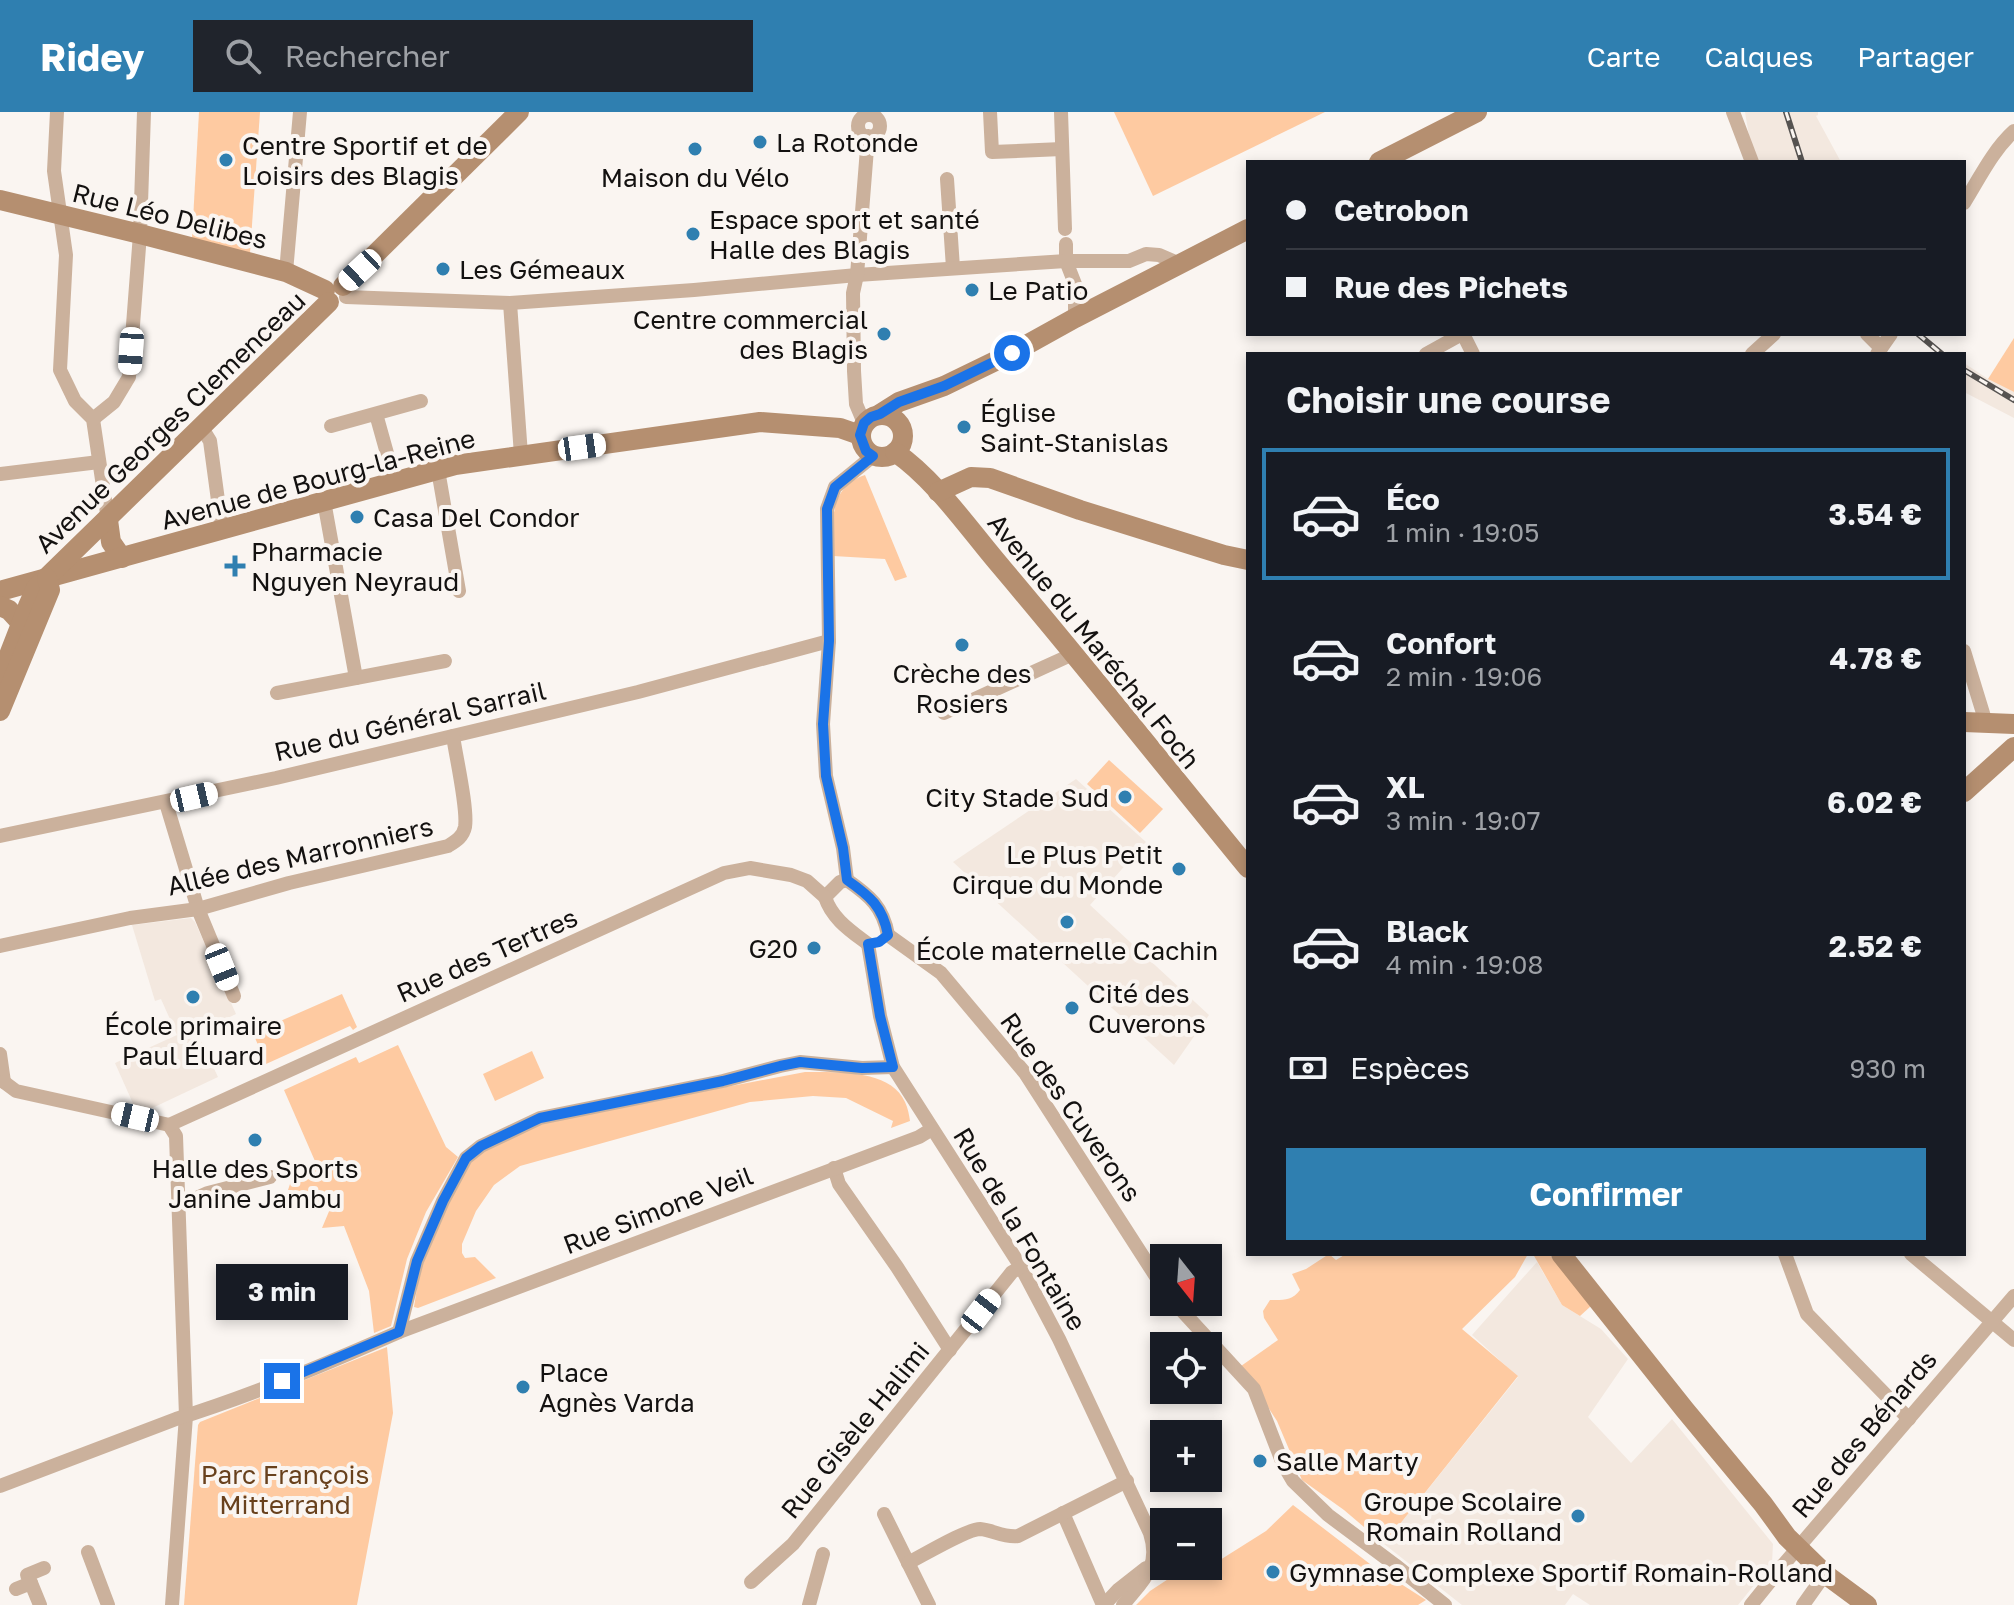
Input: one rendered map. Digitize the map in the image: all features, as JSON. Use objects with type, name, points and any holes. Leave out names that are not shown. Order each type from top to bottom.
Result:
[{"type":"main road","name":"Avenue Georges Clemenceau","points":[[47,578],[519,112]]},
{"type":"main road","points":[[1383,160],[1477,112]]},
{"type":"main road","name":"Rue Léo Delibes","points":[[0,200],[286,272],[336,294]]},
{"type":"main road","points":[[868,424],[899,402],[944,386],[1012,353],[1246,230]]},
{"type":"main road","points":[[901,425],[910,412],[944,386]]},
{"type":"main road","points":[[890,416],[901,425],[902,443],[888,456],[873,456],[866,451],[868,424],[890,416]]},
{"type":"main road","name":"Avenue de Bourg-la-Reine","points":[[0,591],[455,465],[760,422],[840,428],[868,424]]},
{"type":"main road","name":"Avenue du Maréchal Foch","points":[[895,452],[911,463],[938,492],[1246,866]]},
{"type":"main road","points":[[938,492],[971,477],[990,478],[1094,514],[1246,560]]},
{"type":"main road","points":[[108,520],[111,542],[122,558]]},
{"type":"main road","points":[[0,678],[36,588],[47,578],[50,590],[0,711]]},
{"type":"main road","points":[[0,606],[9,610],[21,623]]},
{"type":"main road","points":[[1966,722],[2014,724]]},
{"type":"main road","points":[[1966,790],[2014,747]]},
{"type":"main road","points":[[1563,1256],[1787,1537],[1825,1574],[1867,1605]]},
{"type":"street","points":[[57,112],[54,171],[66,255],[60,370],[75,401],[93,419],[108,520]]},
{"type":"street","points":[[93,419],[114,402],[129,377],[140,234],[144,112]]},
{"type":"street","points":[[286,272],[300,112]]},
{"type":"street","points":[[990,112],[992,152],[1062,149]]},
{"type":"street","points":[[1061,112],[1066,261],[1075,284],[1075,318]]},
{"type":"street","points":[[1733,112],[1751,160]]},
{"type":"street","points":[[868,424],[856,404],[853,293],[868,136],[875,135],[879,128],[878,119],[869,113]]},
{"type":"street","points":[[1966,200],[2014,131]]},
{"type":"street","points":[[947,179],[953,268]]},
{"type":"street","points":[[336,294],[510,303],[953,268],[1066,261],[1129,261],[1146,254],[1159,255],[1180,264]]},
{"type":"street","points":[[510,303],[521,455]]},
{"type":"street","points":[[1430,352],[1458,336]]},
{"type":"street","points":[[1754,352],[1772,336]]},
{"type":"street","points":[[331,426],[421,401]]},
{"type":"street","points":[[376,414],[395,482]]},
{"type":"street","points":[[202,428],[210,441],[222,530]]},
{"type":"street","points":[[847,880],[843,848],[826,776],[823,724],[829,641],[827,509],[835,487],[873,456]]},
{"type":"street","points":[[0,474],[99,462]]},
{"type":"street","points":[[438,470],[459,591]]},
{"type":"street","points":[[324,501],[356,678]]},
{"type":"street","name":"Rue du Général Sarrail","points":[[0,836],[166,803],[453,736],[638,692],[829,641]]},
{"type":"street","points":[[944,713],[1073,654]]},
{"type":"street","points":[[1966,658],[1986,723]]},
{"type":"street","points":[[277,693],[445,661]]},
{"type":"street","name":"Allée des Marronniers","points":[[0,946],[130,918],[198,909],[289,883],[448,846],[459,839],[465,828],[453,736]]},
{"type":"street","points":[[166,803],[198,909],[234,996]]},
{"type":"street","name":"Rue des Tertres","points":[[169,1125],[724,873],[750,868],[791,875],[807,881],[825,897]]},
{"type":"street","points":[[847,880],[878,906],[885,919],[888,935],[879,942],[868,944],[844,926],[828,908],[825,897],[840,882],[847,880]]},
{"type":"street","name":"Rue des Cuverons","points":[[888,935],[941,973],[1025,1073],[1150,1267]]},
{"type":"street","name":"Rue de la Fontaine","points":[[868,944],[880,1016],[893,1067],[1021,1267],[1059,1339],[1150,1533]]},
{"type":"street","points":[[0,1054],[2,1084],[16,1091],[169,1125],[176,1136],[186,1416],[172,1605]]},
{"type":"street","points":[[399,1332],[417,1261],[443,1201],[466,1158],[481,1146],[540,1118],[800,1062],[862,1068],[893,1067]]},
{"type":"street","name":"Rue Simone Veil","points":[[0,1486],[919,1137],[932,1129]]},
{"type":"street","points":[[834,1168],[839,1184],[950,1350]]},
{"type":"street","points":[[179,1206],[208,1193],[270,1177]]},
{"type":"street","points":[[1786,1256],[1807,1314],[1909,1419]]},
{"type":"street","points":[[1913,1256],[2014,1340]]},
{"type":"street","name":"Rue Gisèle Halimi","points":[[751,1582],[793,1544],[1012,1272],[1021,1267]]},
{"type":"street","name":"Rue des Bénards","points":[[1751,1605],[2014,1296]]},
{"type":"street","points":[[1187,1316],[1254,1389],[1283,1464],[1293,1481],[1328,1515],[1445,1605]]},
{"type":"street","points":[[908,1563],[973,1530],[1018,1536],[1127,1481]]},
{"type":"street","points":[[1063,1513],[1104,1605],[1150,1565]]},
{"type":"street","points":[[884,1514],[929,1605]]},
{"type":"street","points":[[88,1552],[108,1605]]},
{"type":"street","points":[[809,1605],[823,1554]]},
{"type":"street","points":[[36,1604],[23,1586],[27,1575],[44,1568]]},
{"type":"street","points":[[1123,1605],[1150,1568]]},
{"type":"street","points":[[1803,1605],[1825,1574]]},
{"type":"shaded area","points":[[1745,112],[1818,112],[1816,116],[1840,160],[1758,160],[1749,136]]},
{"type":"shaded area","points":[[1966,364],[2014,392],[2014,418],[1966,393]]},
{"type":"shaded area","points":[[1076,779],[1146,842],[1090,905],[1209,1015],[1174,1065],[953,862]]},
{"type":"shaded area","points":[[191,918],[236,1014],[197,1033],[218,1077],[148,1110],[135,1108],[115,1063],[177,1035],[161,999],[155,1001],[132,925]]},
{"type":"shaded area","name":"Groupe Scolaire Romain Rolland","points":[[1537,1262],[1562,1305],[1601,1329],[1628,1359],[1588,1417],[1631,1463],[1672,1419],[1773,1544],[1772,1563],[1738,1605],[1590,1605],[1573,1594],[1565,1605],[1462,1605],[1384,1544],[1518,1377],[1472,1335]]},
{"type":"green space","name":"Centre Sportif et de Loisirs des Blagis","points":[[199,112],[260,112],[250,253],[192,238]]},
{"type":"green space","points":[[1114,112],[1325,112],[1153,196]]},
{"type":"green space","points":[[2014,338],[2014,392],[1988,379]]},
{"type":"green space","points":[[865,475],[907,577],[895,581],[885,559],[833,556],[833,520],[838,498],[853,481]]},
{"type":"green space","name":"City Stade Sud","points":[[1109,760],[1163,809],[1140,833],[1087,784]]},
{"type":"green space","points":[[342,994],[357,1027],[353,1030],[350,1026],[266,1064],[253,1033]]},
{"type":"green space","points":[[398,1045],[446,1147],[458,1157],[426,1212],[407,1259],[391,1326],[374,1333],[369,1291],[344,1226],[322,1228],[330,1209],[288,1190],[291,1181],[318,1168],[284,1090],[356,1057],[359,1063]]},
{"type":"green space","points":[[532,1051],[544,1078],[495,1101],[483,1074]]},
{"type":"green space","points":[[805,1072],[861,1075],[888,1083],[905,1102],[910,1121],[891,1128],[893,1121],[846,1098],[813,1096],[750,1102],[520,1166],[494,1185],[476,1211],[462,1244],[465,1258],[475,1257],[496,1278],[414,1307],[421,1263],[452,1194],[475,1156],[543,1122]]},
{"type":"green space","points":[[1326,1256],[1336,1260],[1343,1256],[1527,1256],[1515,1277],[1462,1329],[1518,1376],[1384,1544],[1302,1480],[1277,1421],[1241,1366],[1278,1340],[1263,1311],[1270,1300],[1294,1296],[1300,1290],[1292,1274]]},
{"type":"green space","points":[[1534,1256],[1551,1256],[1591,1306],[1580,1316],[1562,1305]]},
{"type":"green space","name":"Parc François Mitterrand","points":[[387,1347],[393,1413],[357,1605],[184,1605],[200,1422]]},
{"type":"green space","points":[[1293,1505],[1370,1564],[1426,1600],[1418,1605],[1136,1605],[1167,1580],[1222,1580],[1222,1559],[1266,1531]]},
{"type":"railway","points":[[1786,112],[1801,160]]},
{"type":"railway","points":[[1920,336],[1940,352]]},
{"type":"railway","points":[[1966,371],[2014,400]]},
{"type":"place","name":"La Rotonde","points":[[760,142]]},
{"type":"place","name":"Maison du Vélo","points":[[695,149]]},
{"type":"place","name":"Centre Sportif et de Loisirs des Blagis","points":[[226,160]]},
{"type":"place","name":"Espace sport et santé Halle des Blagis","points":[[693,234]]},
{"type":"place","name":"Les Gémeaux","points":[[443,269]]},
{"type":"place","name":"Le Patio","points":[[972,290]]},
{"type":"place","name":"Centre commercial des Blagis","points":[[884,334]]},
{"type":"place","name":"Église Saint-Stanislas","points":[[964,427]]},
{"type":"place","name":"Casa Del Condor","points":[[357,517]]},
{"type":"place","name":"Pharmacie Nguyen Neyraud","points":[[235,566]]},
{"type":"place","name":"Crèche des Rosiers","points":[[962,645]]},
{"type":"place","name":"City Stade Sud","points":[[1125,797]]},
{"type":"place","name":"Le Plus Petit Cirque du Monde","points":[[1179,869]]},
{"type":"place","name":"École maternelle Cachin","points":[[1067,922]]},
{"type":"place","name":"G20","points":[[814,948]]},
{"type":"place","name":"École primaire Paul Éluard","points":[[193,997]]},
{"type":"place","name":"Cité des Cuverons","points":[[1072,1008]]},
{"type":"place","name":"Halle des Sports Janine Jambu","points":[[255,1140]]},
{"type":"place","name":"Place Agnès Varda","points":[[523,1387]]},
{"type":"place","name":"Salle Marty","points":[[1260,1461]]},
{"type":"place","name":"Groupe Scolaire Romain Rolland","points":[[1578,1516]]},
{"type":"place","name":"Gymnase Complexe Sportif Romain-Rolland","points":[[1273,1572]]},
{"type":"route","points":[[282,1381],[399,1332],[417,1261],[443,1201],[466,1158],[481,1146],[540,1118],[800,1062],[862,1068],[893,1067],[880,1016],[868,944],[879,942],[888,935],[885,919],[878,906],[847,880],[843,848],[826,776],[823,724],[829,641],[827,509],[835,487],[873,456],[866,451],[860,435],[864,423],[871,417],[1012,353]]}]
